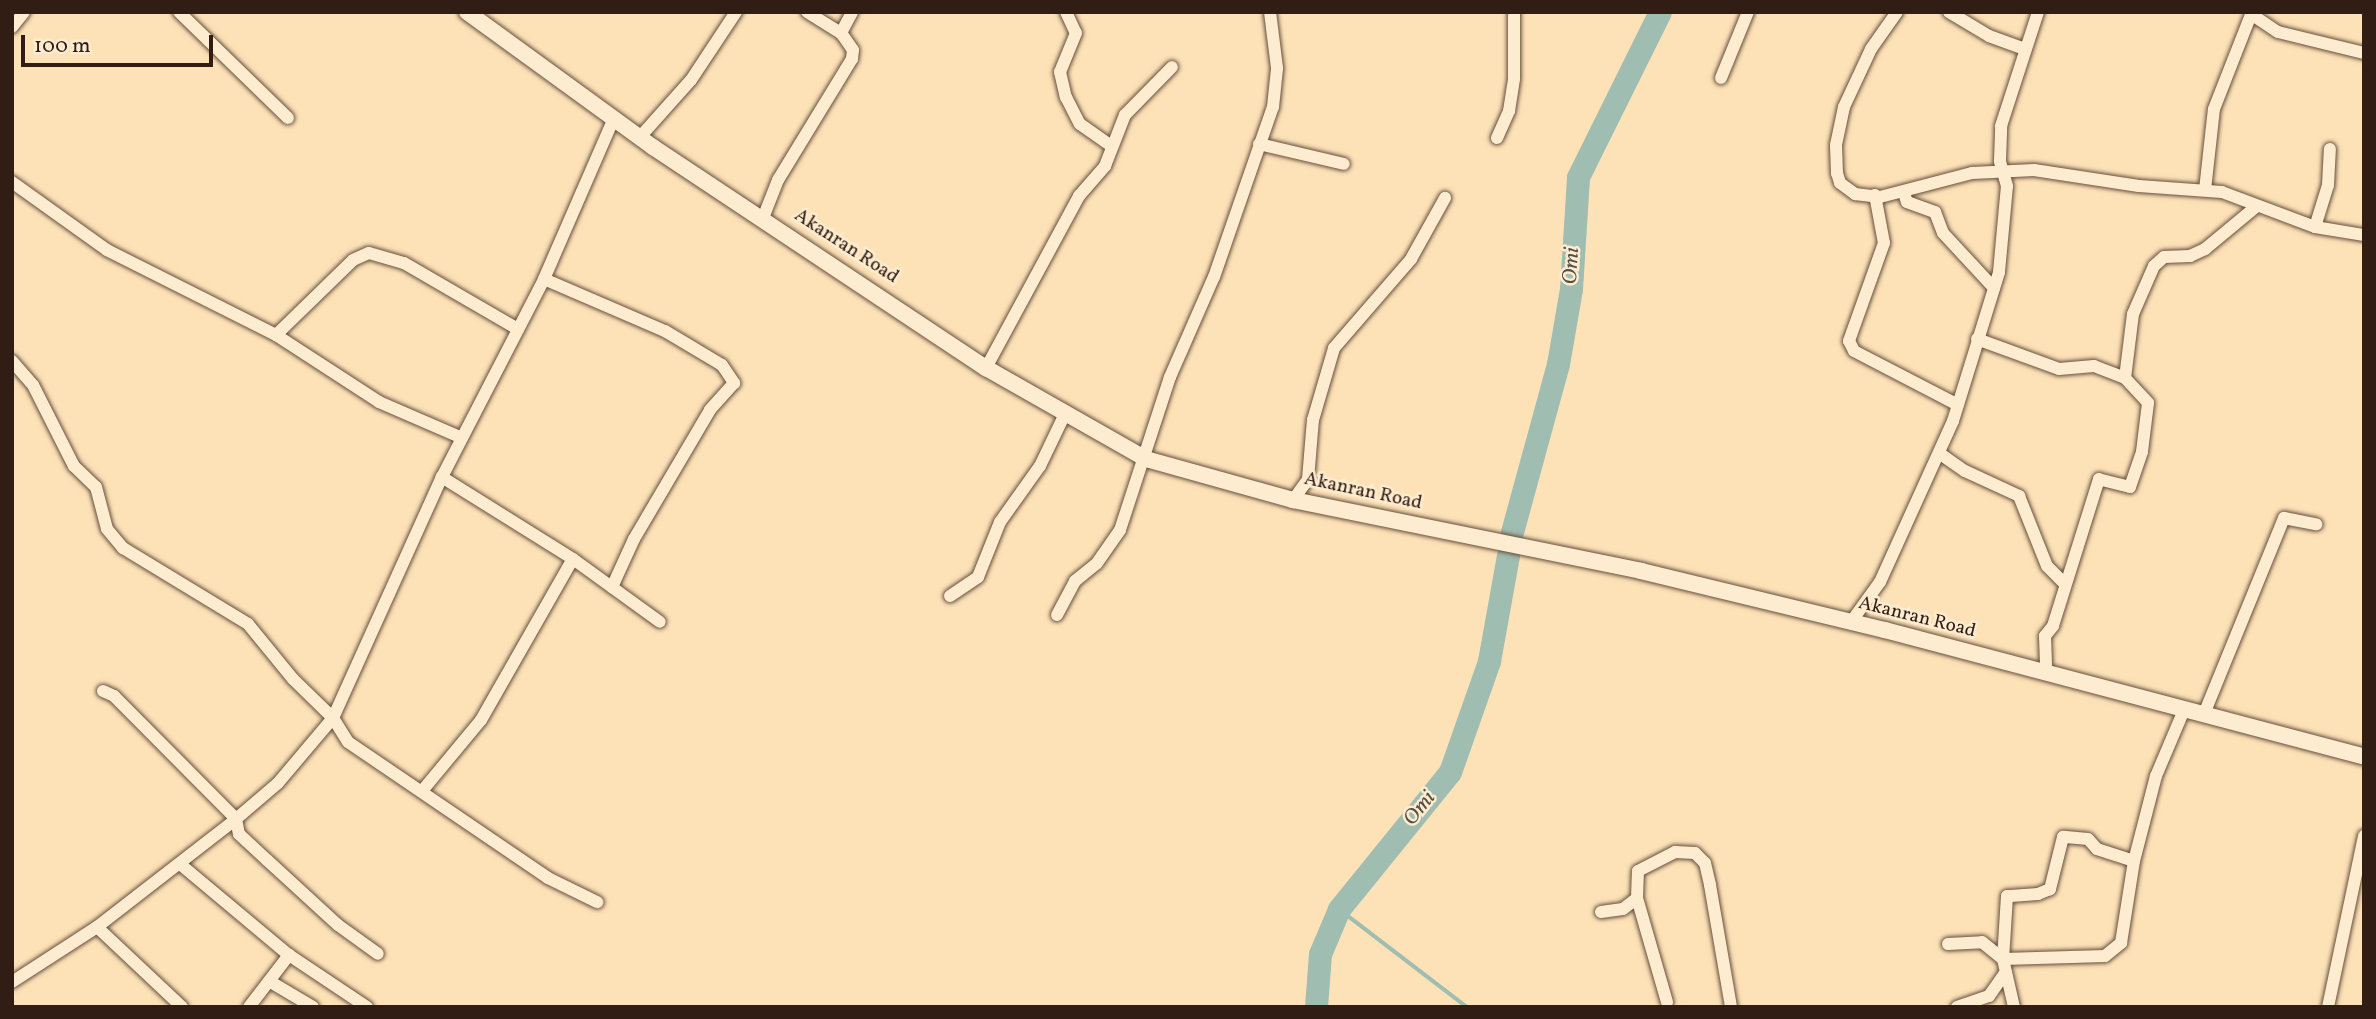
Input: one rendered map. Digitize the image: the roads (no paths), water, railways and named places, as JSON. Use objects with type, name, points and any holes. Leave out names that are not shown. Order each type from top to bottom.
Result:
[{"type":"main road","name":"Akanran Road","points":[[467,12],[640,137],[986,368],[1064,416],[1146,459],[1293,500],[1641,571],[1851,622],[2364,757]]},
{"type":"street","points":[[12,27],[24,12]]},
{"type":"street","points":[[179,12],[288,118]]},
{"type":"street","points":[[640,137],[691,80],[736,12]]},
{"type":"street","points":[[763,218],[778,180],[852,59],[853,50],[841,33],[807,12]]},
{"type":"street","points":[[841,33],[852,12]]},
{"type":"street","points":[[1066,12],[1076,33],[1060,72],[1066,97],[1080,124],[1111,146]]},
{"type":"street","points":[[1057,615],[1076,581],[1097,563],[1120,530],[1146,459],[1170,377],[1214,277],[1276,92],[1270,12]]},
{"type":"street","points":[[1497,138],[1509,111],[1514,78],[1514,12]]},
{"type":"street","points":[[1721,78],[1748,12]]},
{"type":"street","points":[[1897,12],[1871,49],[1844,107],[1836,145],[1840,183],[1855,194],[1904,193],[1972,173],[2004,170],[2205,190],[2315,227],[2364,235]]},
{"type":"street","points":[[1949,12],[1989,36],[2025,49]]},
{"type":"street","points":[[1851,622],[1880,582],[1939,453],[1958,405],[1994,288],[2007,186],[2001,126],[2038,12]]},
{"type":"street","points":[[2205,190],[2214,109],[2251,13],[2278,32],[2364,53]]},
{"type":"street","points":[[986,368],[1079,196],[1105,166],[1125,116],[1172,67]]},
{"type":"street","points":[[12,982],[97,927],[236,819],[278,783],[333,718],[442,477],[544,279],[614,118]]},
{"type":"street","points":[[1259,144],[1344,164]]},
{"type":"street","points":[[2315,227],[2328,185],[2330,149]]},
{"type":"street","points":[[12,182],[107,250],[276,335],[379,402],[462,438]]},
{"type":"street","points":[[1904,193],[1907,202],[1935,212],[1943,233],[1994,288]]},
{"type":"street","points":[[1875,195],[1884,243],[1849,341],[1854,351],[1958,405]]},
{"type":"street","points":[[1293,500],[1308,479],[1313,420],[1334,348],[1411,259],[1445,198]]},
{"type":"street","points":[[2125,378],[2133,314],[2154,266],[2164,257],[2190,256],[2205,249],[2257,206]]},
{"type":"street","points":[[276,335],[354,260],[369,253],[404,263],[518,329]]},
{"type":"street","points":[[544,279],[665,331],[722,365],[734,383],[710,410],[634,539],[612,587]]},
{"type":"street","points":[[1978,339],[2033,362],[2059,369],[2094,366],[2125,378],[2148,403],[2142,452],[2130,486],[2099,479],[2045,636],[2046,673]]},
{"type":"street","points":[[12,360],[33,385],[74,466],[96,487],[107,529],[123,548],[248,624],[293,679],[333,718],[348,742],[548,878],[597,902]]},
{"type":"street","points":[[950,596],[978,577],[1000,522],[1040,466],[1064,416]]},
{"type":"street","points":[[1939,453],[1965,471],[2019,496],[2047,566],[2065,584]]},
{"type":"street","points":[[442,477],[573,559],[660,622]]},
{"type":"street","points":[[2204,714],[2284,517],[2316,524]]},
{"type":"street","points":[[422,791],[481,720],[573,559]]},
{"type":"street","points":[[103,691],[114,696],[236,819],[239,834],[338,925],[378,954]]},
{"type":"street","points":[[2005,965],[2105,956],[2121,943],[2134,861],[2155,776],[2184,710]]},
{"type":"street","points":[[2328,1007],[2364,836]]},
{"type":"street","points":[[2014,1007],[2005,965],[2007,896],[2038,894],[2050,889],[2063,837],[2088,839],[2097,849],[2134,861]]},
{"type":"street","points":[[1667,1002],[1637,898],[1638,871],[1644,865],[1675,852],[1695,853],[1704,863],[1731,1007]]},
{"type":"street","points":[[180,864],[289,955],[367,1007]]},
{"type":"street","points":[[1601,912],[1623,909],[1637,898]]},
{"type":"street","points":[[97,927],[182,1007]]},
{"type":"street","points":[[1948,944],[1982,942],[2005,965]]},
{"type":"street","points":[[249,1007],[289,955]]},
{"type":"street","points":[[1957,1007],[1989,996],[2005,965]]},
{"type":"street","points":[[269,981],[313,1007]]},
{"type":"waterway","name":"Omi","points":[[1512,532],[1558,364],[1571,289],[1578,177],[1660,12]]},
{"type":"waterway","name":"Omi","points":[[1316,1007],[1320,954],[1339,909],[1450,772],[1489,661],[1508,555]]},
{"type":"waterway","points":[[1339,909],[1467,1007]]}]
